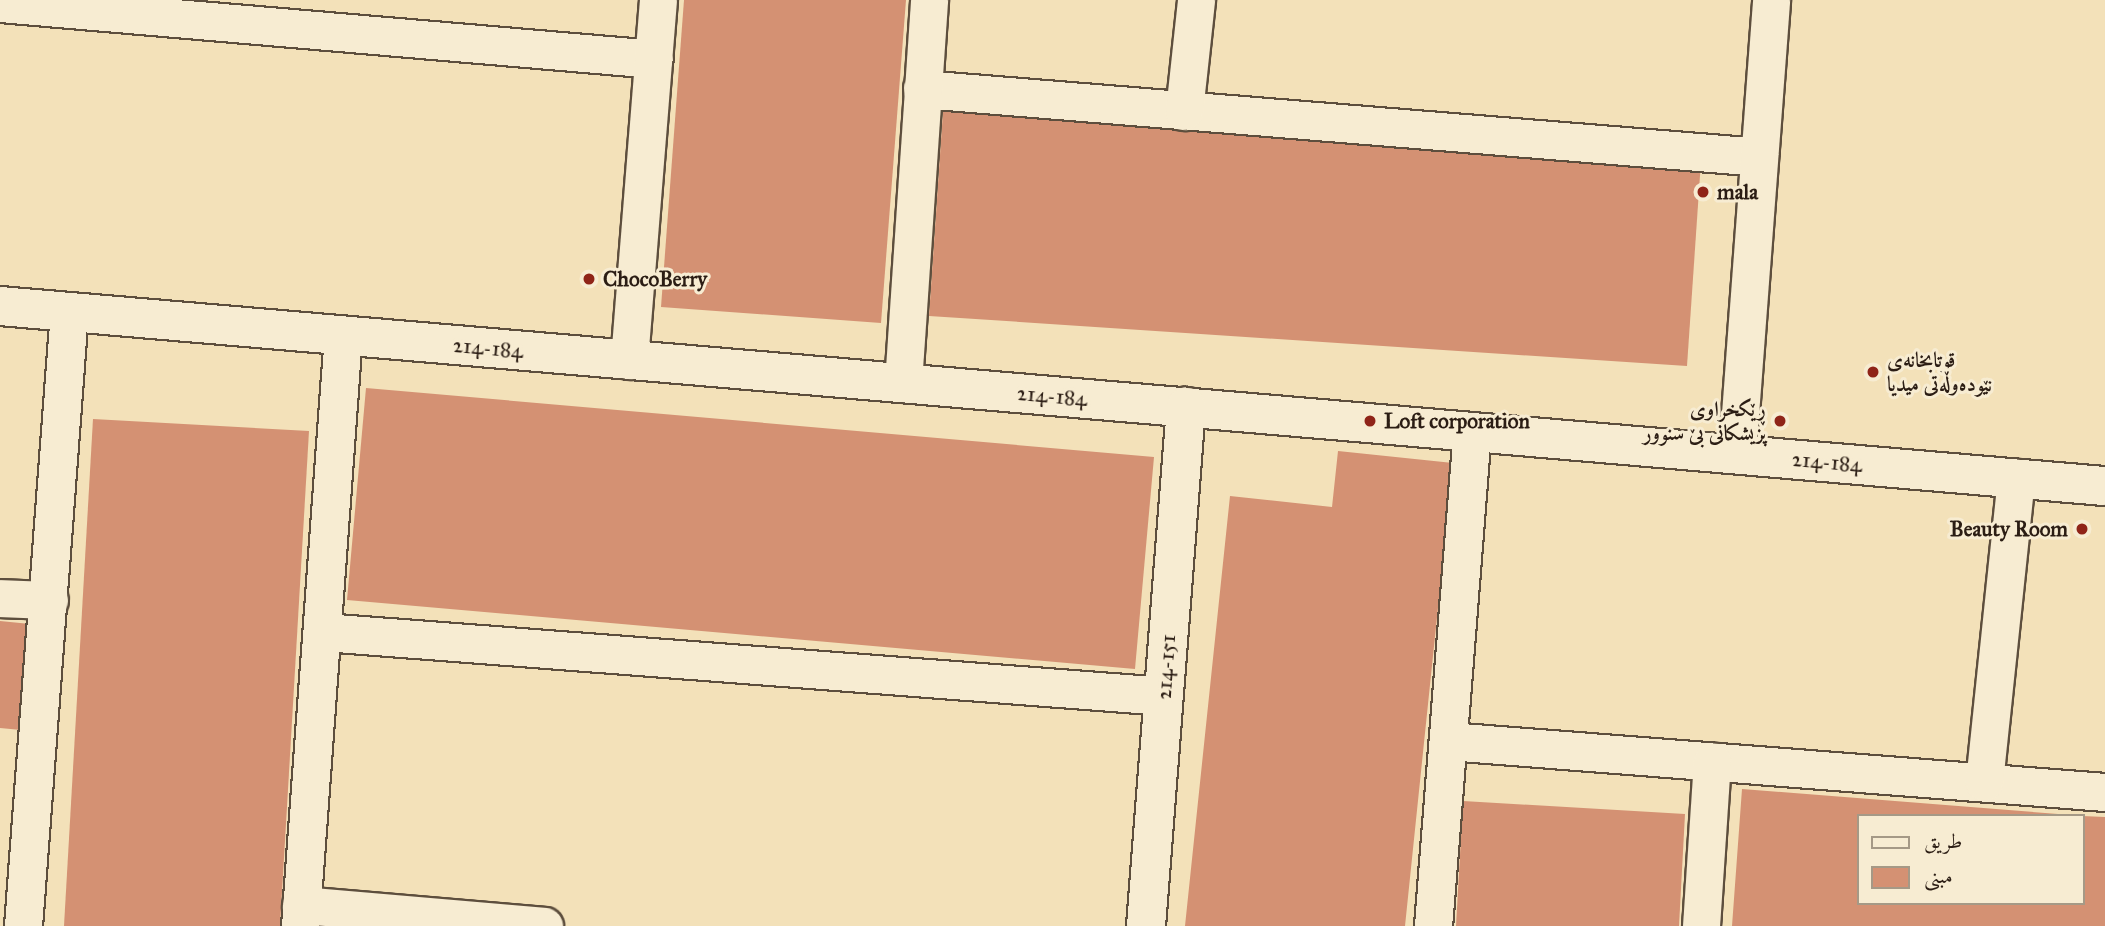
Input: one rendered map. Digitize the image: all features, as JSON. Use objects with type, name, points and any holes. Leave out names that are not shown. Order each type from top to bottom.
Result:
[{"type":"street","points":[[629,360],[658,0]]},
{"type":"street","points":[[903,383],[929,0]]},
{"type":"street","points":[[1184,111],[1196,0]]},
{"type":"street","points":[[1737,454],[1771,0]]},
{"type":"street","points":[[0,3],[654,59]]},
{"type":"street","points":[[922,89],[1759,157]]},
{"type":"street","name":"214-184","points":[[0,306],[2105,486]]},
{"type":"street","points":[[23,926],[13,885],[49,600],[69,312]]},
{"type":"street","points":[[343,335],[300,915],[544,926]]},
{"type":"street","name":"214-151","points":[[1146,926],[1186,407]]},
{"type":"street","points":[[1433,926],[1472,432]]},
{"type":"street","points":[[1984,782],[2016,478]]},
{"type":"street","points":[[0,598],[49,600]]},
{"type":"street","points":[[323,632],[1164,696]]},
{"type":"street","points":[[1448,741],[2105,792]]},
{"type":"street","points":[[1701,926],[1712,761]]},
{"type":"building","points":[[684,0],[906,0],[881,323],[661,307]]},
{"type":"building","points":[[943,111],[1701,161],[1687,366],[929,316]]},
{"type":"building","points":[[366,388],[1154,457],[1135,669],[347,600]]},
{"type":"building","points":[[93,419],[309,431],[280,926],[64,926]]},
{"type":"building","points":[[1338,451],[1453,463],[1405,926],[1185,926],[1230,496],[1332,507]]},
{"type":"building","points":[[0,621],[30,624],[21,730],[0,728]]},
{"type":"building","points":[[1742,789],[2058,814],[1856,814],[1856,905],[2084,905],[2084,816],[2105,817],[2105,926],[1732,926]]},
{"type":"building","points":[[1463,801],[1685,814],[1679,926],[1456,926]]},
{"type":"place","name":"mala","points":[[1703,192]]},
{"type":"place","name":"ChocoBerry","points":[[589,279]]},
{"type":"place","name":"قوتابخانەی نێودەوڵەتی میدیا","points":[[1873,372]]},
{"type":"place","name":"Loft corporation","points":[[1370,421]]},
{"type":"place","name":"ڕێکخراوی پزیشکانی بێ سنوور","points":[[1780,421]]},
{"type":"place","name":"Beauty Room","points":[[2082,529]]}]
